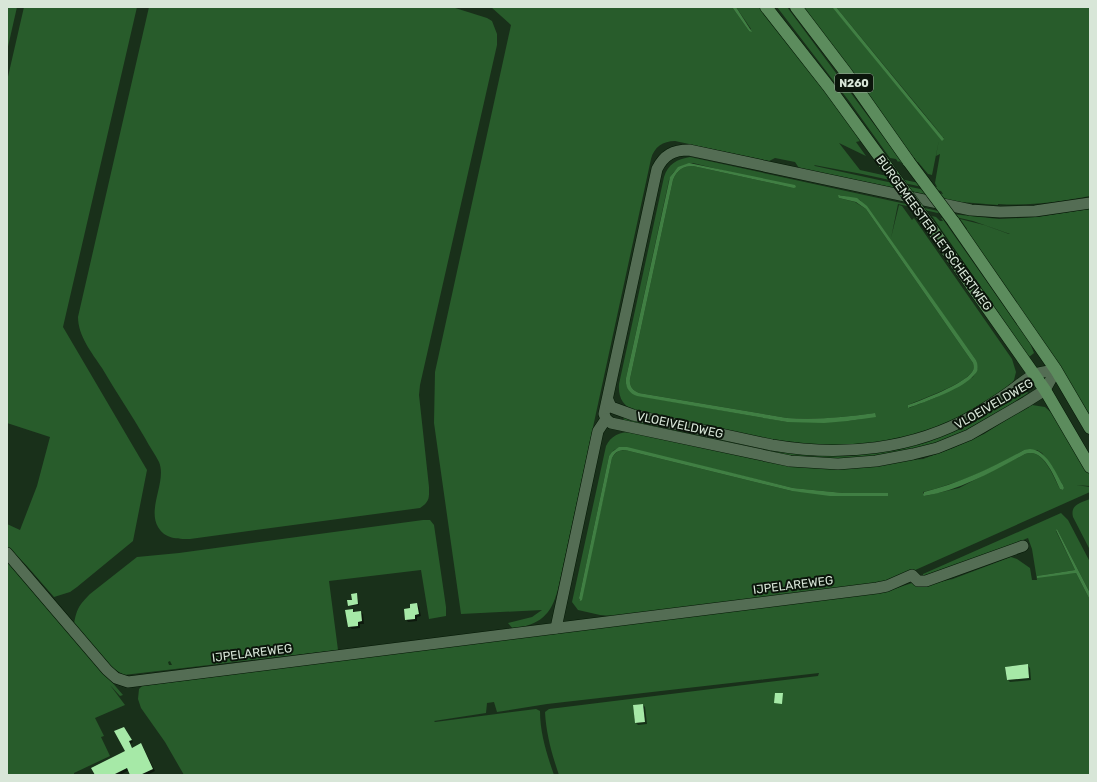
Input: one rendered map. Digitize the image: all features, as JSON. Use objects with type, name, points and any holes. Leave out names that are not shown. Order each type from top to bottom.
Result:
[{"type":"main road","name":"BURGEMEESTER LETSCHERTWEG","points":[[766,7],[828,86],[1034,374],[1090,467]]},
{"type":"main road","name":"BURGEMEESTER LETSCHERTWEG","points":[[796,7],[847,74],[953,221],[1056,370],[1090,428]]},
{"type":"street","points":[[556,628],[598,431],[606,419],[604,414],[657,169],[662,159],[680,150],[689,150],[970,210],[1000,212],[1035,211],[1090,203]]},
{"type":"street","name":"VLOEIVELDWEG","points":[[608,400],[611,407],[633,415],[772,445],[794,449],[851,451],[878,448],[902,443],[955,425],[997,401],[1034,374],[1056,370]]},
{"type":"street","name":"VLOEIVELDWEG","points":[[606,419],[611,423],[783,460],[820,463],[857,463],[876,461],[937,448],[969,435],[990,424],[1045,390],[1056,370]]},
{"type":"street","name":"IJPELAREWEG","points":[[7,552],[107,670],[116,678],[128,682],[877,588],[887,586],[912,575],[918,581],[926,581],[1023,546]]},
{"type":"shaded area","points":[[7,7],[17,7],[7,51]]},
{"type":"shaded area","points":[[24,7],[137,7],[63,327],[147,470],[133,541],[70,592],[54,597],[7,546],[7,524],[20,530],[37,486],[50,437],[7,423],[7,81]]},
{"type":"shaded area","points":[[149,7],[452,7],[492,21],[497,34],[497,45],[420,385],[419,395],[429,497],[426,503],[420,508],[190,539],[172,538],[164,534],[158,527],[155,520],[155,512],[161,478],[159,462],[86,344],[80,331],[78,317]]},
{"type":"shaded area","points":[[491,7],[732,7],[749,31],[751,29],[736,7],[763,7],[848,120],[860,141],[856,142],[866,156],[839,143],[860,170],[937,187],[935,183],[940,154],[936,156],[939,140],[932,175],[928,174],[917,162],[801,7],[832,7],[944,138],[836,7],[1090,7],[1090,196],[1056,202],[1033,204],[998,205],[949,201],[944,198],[799,168],[795,162],[775,158],[769,161],[675,141],[667,142],[654,151],[651,159],[558,589],[552,606],[543,617],[530,624],[513,629],[508,623],[532,617],[542,610],[461,614],[434,423],[435,372],[511,25]],"holes":[[[814,165],[941,191],[943,194]]]},
{"type":"shaded area","points":[[732,7],[736,7],[752,32],[749,31]]},
{"type":"shaded area","points":[[777,7],[787,7],[905,166],[896,159],[890,158],[849,101]]},
{"type":"shaded area","points":[[832,7],[836,7],[944,139],[942,141]]},
{"type":"shaded area","points":[[690,157],[952,214],[999,219],[1038,217],[1090,209],[1090,415],[965,229],[967,229],[960,219],[1010,234],[973,221],[898,204],[891,238],[899,205],[902,206],[912,220],[914,218],[1012,359],[1016,372],[1014,380],[991,400],[942,426],[905,438],[854,446],[787,444],[635,411],[627,407],[620,397],[619,384],[664,177],[671,165]],"holes":[[[693,163],[794,188],[693,166],[686,167],[678,171],[673,180],[630,379],[632,388],[639,393],[787,418],[831,418],[875,413],[861,419],[848,421],[787,422],[635,395],[629,390],[626,383],[626,378],[669,180],[678,168]],[[840,195],[860,200],[976,360],[978,368],[973,377],[937,397],[909,408],[908,405],[942,391],[968,377],[973,370],[973,363],[866,209],[855,202],[839,198]]]},
{"type":"shaded area","points":[[689,163],[795,185],[796,187],[794,188],[693,166],[683,168],[678,171],[673,180],[630,379],[632,388],[639,393],[787,418],[831,418],[875,413],[876,417],[824,423],[787,422],[637,396],[628,389],[626,378],[670,177],[678,167]]},
{"type":"shaded area","points":[[838,195],[857,198],[867,206],[976,360],[978,367],[977,371],[963,384],[944,394],[908,408],[908,405],[961,382],[972,372],[974,368],[973,363],[866,209],[856,202],[839,198]]},
{"type":"shaded area","points":[[932,216],[936,217],[940,221],[943,221],[942,218],[1030,343],[1034,353],[1029,357]]},
{"type":"shaded area","points":[[1024,387],[1028,393],[970,429],[945,440],[895,455],[814,461],[623,423],[624,416],[769,447],[893,448]]},
{"type":"shaded area","points":[[1032,405],[1045,407],[1056,417],[1090,474],[1090,486],[1076,485],[1090,487],[1090,492],[913,571],[892,580],[879,583],[612,616],[578,610],[572,602],[606,446],[613,437],[619,434],[631,432],[767,461],[899,461],[923,459],[953,448],[984,434],[1026,407]],"holes":[[[622,447],[793,488],[843,493],[888,493],[888,496],[792,491],[625,450],[619,451],[612,458],[581,600],[579,600],[609,456],[614,450]],[[1024,450],[1037,450],[1042,453],[1063,485],[1063,490],[1060,489],[1047,464],[1037,455],[1031,453],[1025,454],[959,488],[925,496],[923,495],[923,492],[975,475]]]},
{"type":"shaded area","points":[[619,447],[627,447],[793,488],[843,493],[888,493],[888,496],[830,496],[792,491],[625,450],[619,451],[614,454],[612,458],[582,600],[580,601],[579,598],[609,456]]},
{"type":"shaded area","points":[[1024,450],[1036,450],[1046,457],[1063,485],[1063,490],[1060,489],[1047,464],[1037,455],[1031,453],[1025,454],[964,485],[938,493],[923,495],[924,492],[963,480]]},
{"type":"shaded area","points":[[1090,499],[1090,550],[1072,513],[1073,509],[1077,505]]},
{"type":"shaded area","points":[[1061,513],[1068,520],[1090,562],[1090,593],[1057,529],[1056,531],[1075,570],[1037,576],[1076,573],[1090,600],[1090,775],[559,775],[548,736],[545,712],[549,709],[818,676],[819,673],[547,704],[497,712],[494,702],[487,703],[486,713],[434,721],[536,709],[540,711],[546,752],[554,775],[184,775],[165,742],[141,708],[138,699],[139,689],[142,686],[888,591],[912,583],[917,585],[936,583],[952,579],[950,580],[1011,557],[1017,559],[1030,568],[1032,580],[1037,580],[1032,549],[1028,538],[926,575],[923,574]],"holes":[[[1028,664],[1029,678],[1007,680],[1005,667]],[[643,704],[645,722],[635,723],[633,705]]]},
{"type":"shaded area","points":[[430,520],[434,525],[446,616],[429,619],[421,570],[329,581],[338,650],[124,675],[109,666],[74,625],[77,612],[86,598],[137,557],[179,553]]},
{"type":"shaded area","points":[[1057,529],[1090,593],[1090,600],[1076,573],[1037,578],[1037,576],[1075,570],[1056,530]]},
{"type":"shaded area","points":[[7,560],[123,695],[120,696],[110,685],[125,705],[95,718],[104,736],[101,737],[110,756],[74,773],[74,775],[7,775]]},
{"type":"building","points":[[357,593],[358,604],[348,606],[347,600],[352,600],[351,594]]},
{"type":"building","points":[[417,603],[419,614],[415,615],[415,619],[405,620],[404,609],[410,608],[410,604]]},
{"type":"building","points":[[353,609],[353,612],[361,611],[362,621],[358,622],[358,626],[348,627],[345,610]]},
{"type":"building","points":[[1028,664],[1029,678],[1007,680],[1005,667]]},
{"type":"building","points":[[775,693],[783,693],[782,704],[774,703]]},
{"type":"building","points":[[643,704],[645,722],[635,723],[633,705]]},
{"type":"building","points":[[124,727],[132,740],[129,741],[132,748],[141,743],[153,769],[140,775],[130,775],[127,768],[113,775],[95,775],[91,768],[125,751],[114,731]]}]
